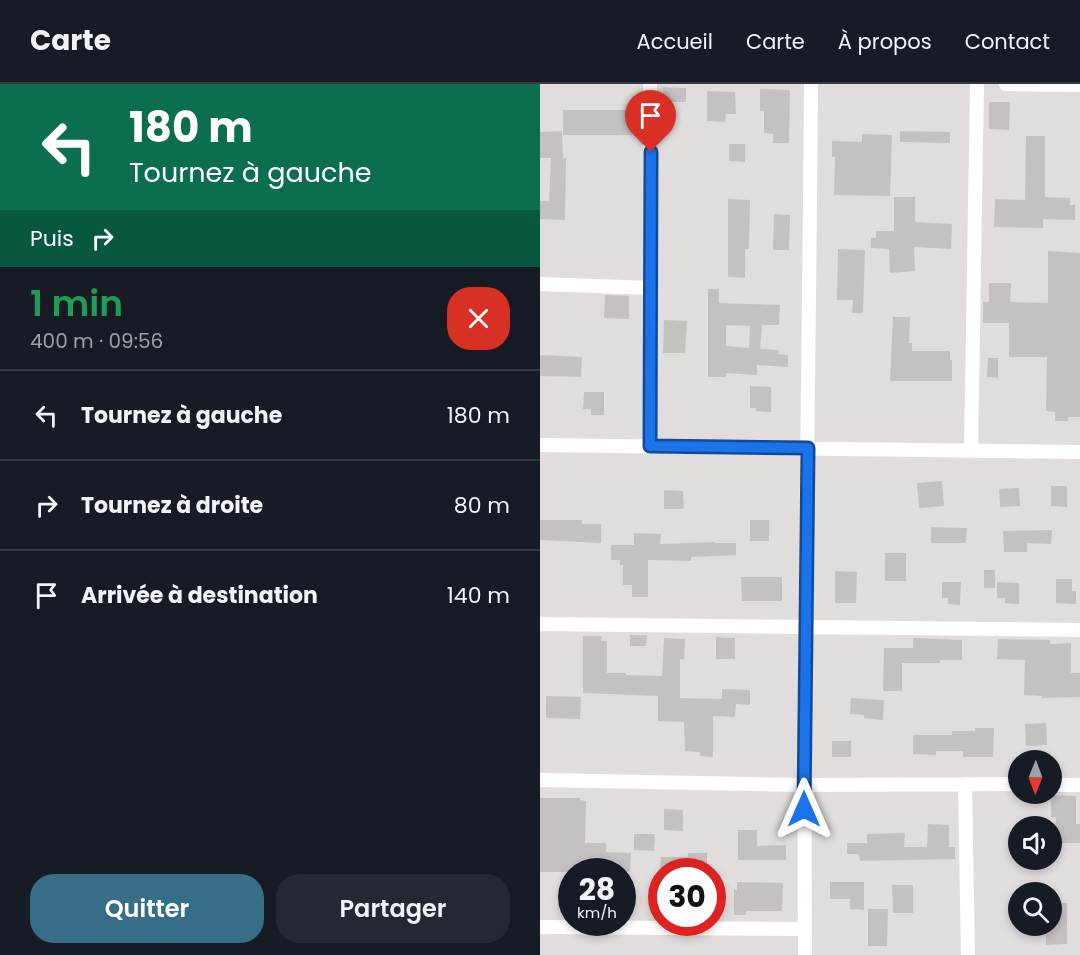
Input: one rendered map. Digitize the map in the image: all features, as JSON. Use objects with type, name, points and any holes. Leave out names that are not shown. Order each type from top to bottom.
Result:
[{"type":"street","points":[[650,84],[650,446]]},
{"type":"street","points":[[805,955],[805,627],[811,84]]},
{"type":"street","points":[[971,451],[977,84]]},
{"type":"street","points":[[1006,84],[1080,85]]},
{"type":"street","points":[[540,284],[651,288]]},
{"type":"street","points":[[540,445],[1080,452]]},
{"type":"street","points":[[540,624],[1080,630]]},
{"type":"street","points":[[540,780],[804,785],[1008,784]]},
{"type":"street","points":[[965,784],[968,955]]},
{"type":"street","points":[[1062,784],[1080,785]]},
{"type":"street","points":[[540,927],[804,929]]},
{"type":"building","points":[[663,87],[686,88],[686,102],[663,102]]},
{"type":"building","points":[[760,89],[790,90],[789,143],[773,143],[773,134],[764,133],[764,111],[760,111]]},
{"type":"building","points":[[707,91],[735,92],[736,114],[726,114],[725,122],[707,121]]},
{"type":"building","points":[[989,102],[1010,102],[1009,130],[989,129]]},
{"type":"building","points":[[563,110],[632,110],[632,135],[563,135]]},
{"type":"building","points":[[562,131],[563,158],[566,158],[565,220],[540,219],[540,201],[549,201],[551,158],[540,158],[540,132]]},
{"type":"building","points":[[900,131],[950,132],[950,143],[900,142]]},
{"type":"building","points":[[862,134],[892,135],[890,196],[834,195],[835,157],[832,157],[832,141],[862,142]]},
{"type":"building","points":[[1026,136],[1045,136],[1045,197],[1070,198],[1070,205],[1075,205],[1075,220],[1043,219],[1043,228],[994,227],[995,199],[1025,200]]},
{"type":"building","points":[[729,144],[745,144],[745,162],[729,161]]},
{"type":"building","points":[[894,197],[915,197],[915,222],[952,224],[951,249],[914,247],[915,271],[890,273],[889,249],[871,248],[871,238],[876,238],[876,231],[894,231]]},
{"type":"building","points":[[728,199],[750,200],[749,249],[745,249],[745,278],[728,277]]},
{"type":"building","points":[[774,214],[790,215],[789,250],[773,250]]},
{"type":"building","points":[[838,249],[865,250],[863,313],[852,313],[853,300],[837,300]]},
{"type":"building","points":[[1048,251],[1080,253],[1080,417],[1068,417],[1068,421],[1055,421],[1055,412],[1046,411],[1047,357],[1009,357],[1009,323],[983,323],[983,302],[989,302],[989,283],[1011,283],[1010,302],[1048,303]]},
{"type":"building","points":[[708,289],[719,289],[719,303],[780,305],[779,325],[762,325],[760,349],[779,350],[778,354],[788,355],[788,367],[757,365],[757,375],[726,373],[726,377],[708,377]],"holes":[[[726,325],[750,326],[749,348],[726,346]]]},
{"type":"building","points":[[605,295],[629,296],[629,319],[604,318]]},
{"type":"building","points":[[893,317],[910,317],[909,343],[912,343],[912,351],[950,351],[952,381],[890,381]]},
{"type":"building","points":[[664,320],[687,321],[685,353],[663,353]]},
{"type":"building","points":[[540,355],[582,357],[581,377],[540,376]]},
{"type":"building","points":[[988,358],[998,358],[998,378],[987,377]]},
{"type":"building","points":[[750,386],[771,387],[771,412],[756,411],[756,408],[750,408]]},
{"type":"building","points":[[584,392],[604,392],[604,415],[591,415],[591,409],[583,409]]},
{"type":"building","points":[[942,481],[944,506],[919,508],[917,483]]},
{"type":"building","points":[[1051,486],[1067,486],[1067,507],[1051,506]]},
{"type":"building","points":[[1019,488],[1020,506],[1000,507],[999,489]]},
{"type":"building","points":[[664,490],[683,491],[684,509],[664,509]]},
{"type":"building","points":[[540,520],[582,520],[582,524],[601,524],[601,543],[540,540]]},
{"type":"building","points":[[750,520],[769,520],[769,541],[750,541]]},
{"type":"building","points":[[931,527],[967,528],[966,543],[931,543]]},
{"type":"building","points":[[1052,530],[1051,544],[1027,543],[1027,552],[1004,552],[1003,531]]},
{"type":"building","points":[[634,533],[661,534],[660,544],[736,543],[736,555],[691,557],[691,561],[648,560],[648,597],[632,597],[632,585],[623,585],[623,565],[620,565],[620,560],[611,560],[611,545],[634,545]]},
{"type":"building","points":[[885,553],[906,553],[906,581],[885,581]]},
{"type":"building","points":[[984,570],[995,570],[995,588],[984,588]]},
{"type":"building","points":[[835,571],[857,572],[856,603],[835,603]]},
{"type":"building","points":[[741,577],[782,577],[782,601],[742,601]]},
{"type":"building","points":[[1056,579],[1072,579],[1072,591],[1076,591],[1076,604],[1056,603]]},
{"type":"building","points":[[942,582],[961,582],[960,605],[948,604],[948,598],[942,598]]},
{"type":"building","points":[[997,582],[1019,583],[1019,604],[1005,603],[1005,598],[997,598]]},
{"type":"building","points":[[630,635],[647,635],[646,646],[630,646]]},
{"type":"building","points":[[583,636],[602,636],[601,641],[607,641],[607,673],[626,673],[626,675],[662,676],[664,638],[685,639],[684,660],[680,659],[680,698],[722,699],[722,689],[750,690],[750,705],[736,704],[735,717],[713,716],[713,757],[700,756],[700,752],[685,751],[684,722],[658,721],[658,696],[583,693]]},
{"type":"building","points":[[716,637],[735,638],[735,659],[716,659]]},
{"type":"building","points":[[913,638],[962,640],[962,660],[940,660],[940,663],[902,663],[902,691],[883,691],[884,648],[913,648]]},
{"type":"building","points":[[998,639],[1050,640],[1050,644],[1071,643],[1071,673],[1080,673],[1080,697],[1042,698],[1042,696],[1024,695],[1025,660],[997,659]]},
{"type":"building","points":[[546,696],[581,697],[580,719],[546,718]]},
{"type":"building","points":[[851,698],[884,700],[883,720],[850,714]]},
{"type":"building","points":[[1046,723],[1047,745],[1026,746],[1025,724]]},
{"type":"building","points":[[975,728],[994,728],[993,757],[963,757],[963,751],[936,751],[936,755],[913,754],[913,735],[952,735],[952,731],[975,731]]},
{"type":"building","points":[[832,741],[851,741],[851,757],[832,757]]},
{"type":"building","points":[[1062,795],[1076,796],[1076,824],[1080,824],[1080,843],[1062,843],[1062,816],[1051,816],[1051,804],[1062,804]]},
{"type":"building","points":[[540,798],[580,798],[586,801],[585,843],[606,843],[606,852],[631,853],[631,858],[558,858],[558,872],[540,872]]},
{"type":"building","points":[[664,809],[683,810],[683,831],[664,830]]},
{"type":"building","points":[[928,824],[949,825],[949,847],[955,847],[955,859],[860,861],[859,854],[847,854],[847,843],[867,843],[867,834],[905,833],[904,847],[927,847]]},
{"type":"building","points":[[738,830],[757,830],[757,846],[786,845],[786,860],[738,860]]},
{"type":"building","points":[[634,834],[655,834],[654,851],[634,850]]},
{"type":"building","points":[[688,853],[707,853],[707,858],[661,858],[661,857],[688,857]]},
{"type":"building","points":[[737,882],[783,883],[782,911],[746,911],[746,915],[734,915],[734,889],[737,890]]},
{"type":"building","points":[[830,882],[864,882],[864,910],[850,909],[850,899],[830,899]]},
{"type":"building","points":[[892,885],[913,885],[913,913],[893,913]]},
{"type":"building","points":[[1062,903],[1067,903],[1067,944],[1046,945],[1046,936],[1062,936]]},
{"type":"building","points":[[868,909],[888,909],[887,946],[868,946]]},
{"type":"route","points":[[651,152],[650,446],[808,448],[804,809]]}]
